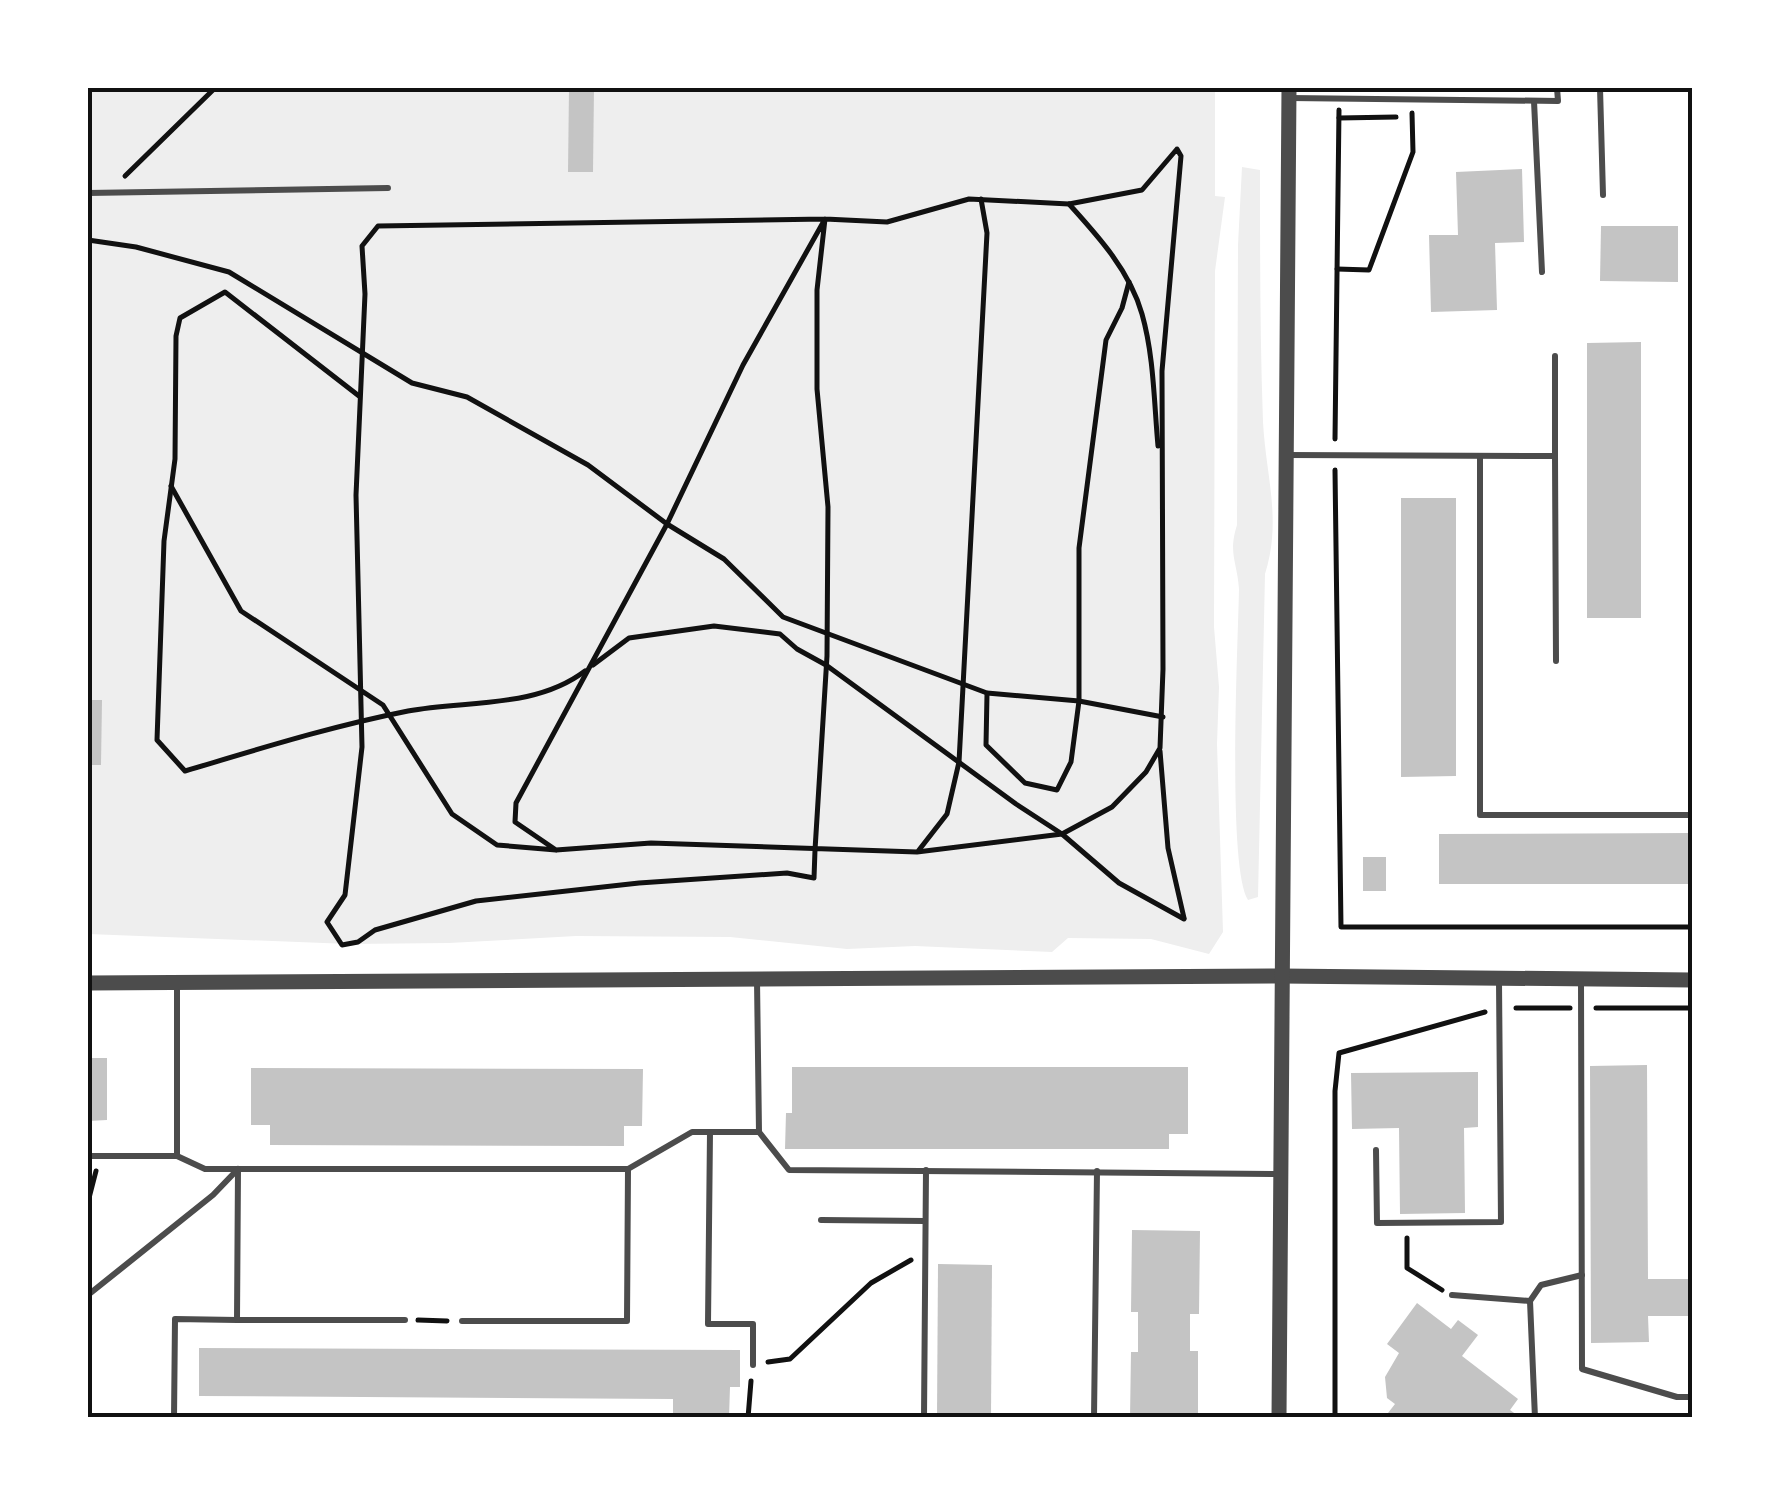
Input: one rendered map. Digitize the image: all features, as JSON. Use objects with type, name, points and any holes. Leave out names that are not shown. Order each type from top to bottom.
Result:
[{"type":"street","points":[[1278,1418],[1289,93]]},
{"type":"street","points":[[88,983],[1281,976],[1692,980]]},
{"type":"lane","points":[[1289,93],[1339,99],[1558,102],[1558,88]]},
{"type":"lane","points":[[1600,88],[1603,195]]},
{"type":"lane","points":[[1534,102],[1542,272]]},
{"type":"lane","points":[[88,193],[388,188]]},
{"type":"lane","points":[[1556,356],[1556,661]]},
{"type":"lane","points":[[1285,455],[1556,456]]},
{"type":"lane","points":[[1480,456],[1480,815],[1692,815]]},
{"type":"lane","points":[[758,979],[759,1132],[789,1170],[1280,1174]]},
{"type":"lane","points":[[1376,1150],[1377,1224],[1501,1222],[1499,980]]},
{"type":"lane","points":[[1582,980],[1582,1369],[1677,1397],[1692,1397]]},
{"type":"lane","points":[[176,1156],[177,981]]},
{"type":"lane","points":[[88,1156],[176,1156],[204,1169],[628,1169],[692,1132],[759,1132]]},
{"type":"lane","points":[[710,1132],[708,1324],[753,1324],[753,1364]]},
{"type":"lane","points":[[88,1295],[213,1194],[238,1169]]},
{"type":"lane","points":[[238,1169],[238,1320]]},
{"type":"lane","points":[[462,1321],[627,1321],[628,1169]]},
{"type":"lane","points":[[924,1418],[926,1170]]},
{"type":"lane","points":[[1094,1418],[1097,1170]]},
{"type":"lane","points":[[821,1220],[925,1221]]},
{"type":"lane","points":[[1535,1418],[1530,1301],[1541,1285],[1582,1275]]},
{"type":"lane","points":[[1452,1295],[1530,1301]]},
{"type":"lane","points":[[174,1418],[175,1319],[405,1320]]},
{"type":"path","points":[[109,193],[214,88]]},
{"type":"path","points":[[1339,99],[1334,456],[1341,928],[1692,927]]},
{"type":"path","points":[[1337,268],[1369,270],[1413,152],[1412,100]]},
{"type":"path","points":[[359,396],[225,292],[180,318],[176,336],[175,458],[164,541],[157,740],[186,771],[361,722],[488,705],[566,685],[629,638],[714,626],[780,634],[796,649],[826,665],[1062,834],[1119,883],[1184,918],[1168,848],[1160,748],[1162,370],[1181,156],[1177,149],[1142,190],[1069,204],[970,199],[887,222],[825,218],[378,226],[362,246],[366,294],[356,513],[361,722],[352,858],[345,895],[328,922],[342,945],[358,942],[375,930],[476,900],[787,874],[814,878],[826,665],[827,636],[828,507],[817,389],[817,310],[825,218]]},
{"type":"path","points":[[917,852],[947,814],[959,762],[987,233],[981,199]]},
{"type":"path","points":[[1069,204],[1103,241],[1142,311],[1160,474]]},
{"type":"path","points":[[556,850],[516,822],[516,803],[666,524],[743,365],[825,218]]},
{"type":"path","points":[[88,240],[136,247],[229,272],[412,383],[468,397],[588,465],[666,524],[724,559],[783,618],[987,693],[1079,701],[1162,717]]},
{"type":"path","points":[[987,693],[986,745],[1025,783],[1057,790],[1071,762],[1079,701],[1080,548],[1106,340],[1122,308],[1129,282]]},
{"type":"path","points":[[171,486],[242,611],[382,705],[452,814],[498,845],[556,850],[651,843],[917,852],[1062,834],[1112,807],[1146,772],[1160,748]]},
{"type":"path","points":[[1335,1418],[1338,1053]]},
{"type":"path","points":[[88,1202],[100,1156]]},
{"type":"path","points":[[1407,1238],[1407,1268],[1452,1295]]},
{"type":"path","points":[[748,1418],[753,1364],[790,1359],[872,1283],[925,1252]]},
{"type":"path","points":[[405,1320],[462,1321]]},
{"type":"shaded area","points":[[88,88],[1215,88],[1215,196],[1225,197],[1215,271],[1214,627],[1219,687],[1223,932],[1209,954],[1151,939],[1068,938],[1052,952],[915,946],[847,949],[730,937],[576,936],[349,944],[88,934]]},
{"type":"shaded area","points":[[1242,167],[1260,170],[1263,422],[1273,517],[1265,574],[1258,897],[1248,900],[1242,879],[1236,801],[1239,589],[1233,551],[1237,525]]},
{"type":"building","points":[[569,88],[594,88],[593,172],[568,172]]},
{"type":"building","points":[[1522,169],[1524,242],[1495,243],[1497,310],[1431,312],[1429,235],[1458,235],[1456,172]]},
{"type":"building","points":[[1601,226],[1678,226],[1678,282],[1600,281]]},
{"type":"building","points":[[1641,342],[1641,618],[1587,618],[1587,343]]},
{"type":"building","points":[[1401,498],[1456,498],[1456,776],[1401,777]]},
{"type":"building","points":[[88,700],[102,700],[101,765],[88,765]]},
{"type":"building","points":[[1692,833],[1692,884],[1439,884],[1439,834]]},
{"type":"building","points":[[1363,857],[1386,857],[1386,891],[1363,891]]},
{"type":"building","points":[[88,1058],[107,1058],[107,1120],[88,1121]]},
{"type":"building","points":[[1647,1065],[1648,1279],[1692,1279],[1692,1316],[1648,1316],[1649,1342],[1591,1343],[1590,1066]]},
{"type":"building","points":[[792,1067],[1188,1067],[1188,1134],[1169,1134],[1169,1149],[785,1149],[786,1113],[792,1113]]},
{"type":"building","points":[[251,1068],[643,1069],[642,1126],[624,1126],[624,1146],[270,1145],[270,1125],[251,1125]]},
{"type":"building","points":[[1478,1072],[1478,1127],[1464,1128],[1465,1213],[1400,1214],[1399,1128],[1352,1129],[1351,1073]]},
{"type":"building","points":[[1132,1230],[1200,1231],[1199,1314],[1190,1314],[1190,1351],[1198,1351],[1198,1418],[1130,1418],[1131,1352],[1138,1352],[1138,1312],[1131,1312]]},
{"type":"building","points":[[938,1264],[992,1265],[991,1418],[937,1418]]},
{"type":"building","points":[[1417,1303],[1451,1329],[1458,1320],[1478,1335],[1462,1356],[1518,1399],[1510,1410],[1521,1418],[1394,1418],[1388,1413],[1395,1404],[1387,1398],[1385,1377],[1399,1353],[1387,1344]]},
{"type":"building","points":[[199,1348],[740,1350],[740,1387],[730,1387],[729,1418],[673,1418],[673,1399],[199,1396]]}]
